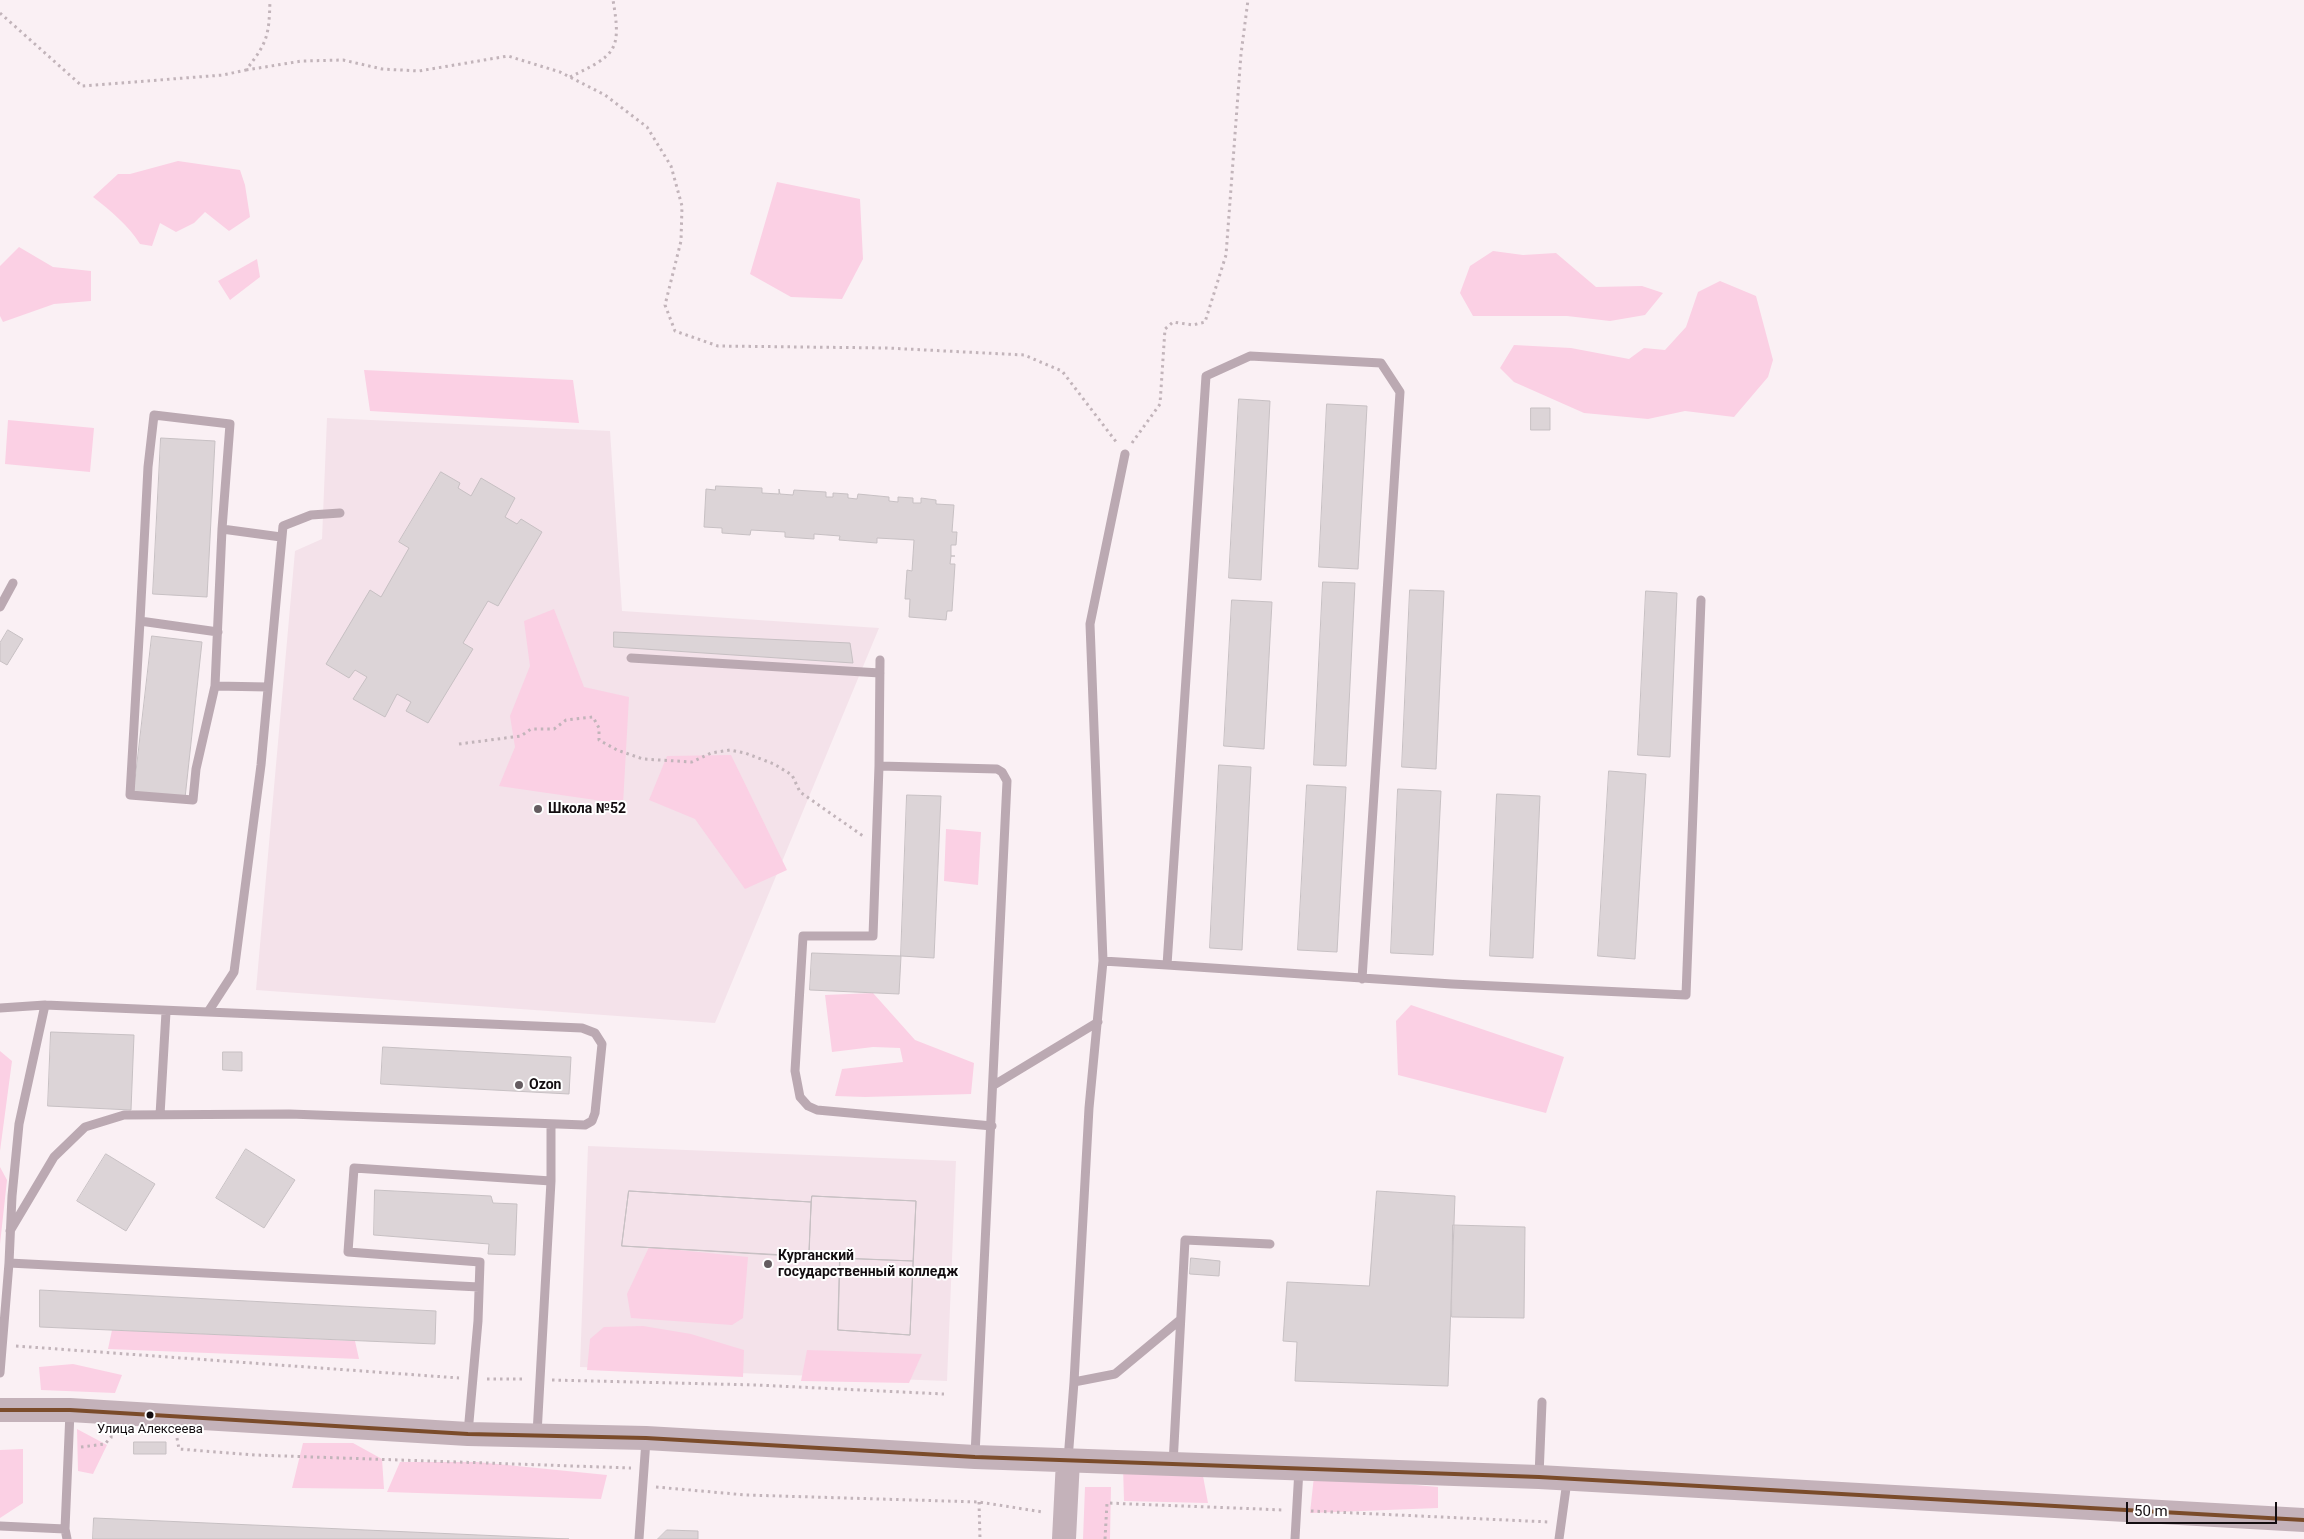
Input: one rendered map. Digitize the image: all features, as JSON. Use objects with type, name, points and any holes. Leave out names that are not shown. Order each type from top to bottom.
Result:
[{"type":"street","points":[[0,1410],[70,1410],[468,1434],[536,1434],[646,1438],[975,1457],[1567,1478],[2304,1520]]},
{"type":"street","points":[[1064,1539],[1068,1460]]},
{"type":"lane","points":[[1167,965],[1206,376],[1250,356],[1381,363],[1400,392],[1362,979]]},
{"type":"lane","points":[[154,415],[230,424],[222,529],[215,686],[196,769],[194,800],[130,795],[140,621],[148,467],[154,415]]},
{"type":"lane","points":[[1068,1460],[1089,1108],[1103,961],[1090,624],[1125,454]]},
{"type":"lane","points":[[208,1012],[234,972],[261,765],[283,526],[311,515],[340,513]]},
{"type":"lane","points":[[222,529],[281,537]]},
{"type":"lane","points":[[0,607],[13,583]]},
{"type":"lane","points":[[1103,961],[1362,979],[1686,996],[1701,600]]},
{"type":"lane","points":[[140,621],[218,632]]},
{"type":"lane","points":[[631,658],[880,673]]},
{"type":"lane","points":[[880,660],[879,766],[873,936],[803,936],[795,1071],[800,1097],[808,1106],[818,1110],[992,1126]]},
{"type":"lane","points":[[215,686],[268,687]]},
{"type":"lane","points":[[879,766],[997,769],[1006,776],[994,1085],[975,1457]]},
{"type":"lane","points":[[0,1008],[44,1005],[166,1012],[208,1012],[582,1028],[595,1033],[602,1044],[595,1113],[592,1121],[584,1125],[290,1114],[124,1115],[86,1127],[54,1157],[10,1231]]},
{"type":"lane","points":[[0,1373],[20,1124],[44,1005]]},
{"type":"lane","points":[[160,1115],[166,1012]]},
{"type":"lane","points":[[994,1085],[1098,1022]]},
{"type":"lane","points":[[536,1434],[551,1181],[551,1124]]},
{"type":"lane","points":[[468,1434],[480,1262],[348,1252],[354,1168],[551,1181]]},
{"type":"lane","points":[[1172,1464],[1185,1240],[1270,1244]]},
{"type":"lane","points":[[9,1263],[479,1287]]},
{"type":"lane","points":[[1074,1382],[1114,1374],[1180,1320]]},
{"type":"lane","points":[[1539,1477],[1542,1402]]},
{"type":"lane","points":[[67,1539],[65,1528],[70,1410]]},
{"type":"lane","points":[[639,1539],[646,1438]]},
{"type":"lane","points":[[1295,1539],[1299,1469]]},
{"type":"lane","points":[[1559,1539],[1567,1478]]},
{"type":"lane","points":[[0,1526],[65,1528]]},
{"type":"path","points":[[246,70],[263,48],[270,32],[270,0]]},
{"type":"path","points":[[570,77],[604,60],[616,42],[613,0]]},
{"type":"path","points":[[0,13],[82,86],[223,75],[302,61],[343,60],[382,69],[419,71],[508,56],[523,58],[570,77],[605,95],[647,127],[671,166],[682,206],[681,241],[665,305],[675,331],[718,346],[887,348],[1024,355],[1062,370],[1125,454],[1160,404],[1165,329],[1173,322],[1193,325],[1205,322],[1226,255],[1241,54],[1248,0]]},
{"type":"path","points":[[459,744],[521,736],[530,729],[554,729],[566,720],[593,717],[599,728],[599,740],[617,750],[643,759],[692,762],[711,753],[730,750],[745,753],[774,764],[792,775],[800,792],[870,840]]},
{"type":"path","points":[[68,1449],[105,1444],[111,1437],[121,1437]]},
{"type":"path","points":[[168,1437],[177,1437],[179,1449],[255,1455],[644,1468]]},
{"type":"path","points":[[643,1485],[746,1495],[979,1502],[1043,1512]]},
{"type":"path","points":[[979,1502],[980,1539]]},
{"type":"path","points":[[1105,1539],[1107,1503],[1562,1522]]},
{"type":"shaded area","points":[[178,161],[240,170],[245,185],[250,217],[229,231],[205,212],[194,223],[176,232],[160,223],[152,246],[140,244],[125,224],[93,197],[118,174],[130,174]]},
{"type":"shaded area","points":[[777,182],[860,199],[863,259],[842,299],[791,297],[750,274]]},
{"type":"shaded area","points":[[19,247],[53,267],[91,271],[91,301],[54,304],[3,322],[0,316],[0,266]]},
{"type":"shaded area","points":[[1493,251],[1523,255],[1556,253],[1596,287],[1642,286],[1663,293],[1645,315],[1610,321],[1567,316],[1473,316],[1460,293],[1470,266]]},
{"type":"shaded area","points":[[257,259],[260,277],[230,300],[218,281]]},
{"type":"shaded area","points":[[1720,281],[1756,296],[1773,360],[1768,377],[1734,417],[1685,411],[1648,419],[1584,413],[1514,382],[1500,368],[1514,345],[1571,348],[1629,359],[1644,348],[1665,350],[1686,327],[1698,292]]},
{"type":"shaded area","points":[[364,370],[573,380],[579,423],[370,411]]},
{"type":"shaded area","name":"Школа №52","points":[[327,418],[610,431],[622,611],[879,628],[715,1023],[256,990],[295,551],[322,539]]},
{"type":"shaded area","points":[[8,420],[94,428],[90,472],[5,464]]},
{"type":"shaded area","points":[[554,609],[584,687],[629,697],[623,804],[499,786],[515,747],[510,716],[530,666],[524,621]]},
{"type":"shaded area","points":[[731,755],[787,870],[745,889],[695,819],[649,800],[667,756]]},
{"type":"shaded area","points":[[946,829],[981,832],[978,885],[944,881]]},
{"type":"shaded area","points":[[873,993],[915,1040],[974,1063],[971,1094],[835,1096],[842,1069],[903,1062],[900,1048],[873,1047],[832,1052],[825,995]]},
{"type":"shaded area","points":[[1411,1005],[1564,1057],[1546,1113],[1398,1075],[1396,1021]]},
{"type":"shaded area","points":[[0,1051],[12,1061],[0,1151]]},
{"type":"shaded area","name":"Курганский государственный колледж","points":[[588,1146],[956,1161],[947,1381],[580,1367]]},
{"type":"shaded area","points":[[0,1167],[7,1180],[0,1244]]},
{"type":"shaded area","points":[[649,1247],[748,1257],[743,1318],[732,1325],[631,1318],[627,1294]]},
{"type":"shaded area","points":[[643,1326],[691,1334],[744,1350],[743,1377],[587,1370],[590,1339],[604,1327]]},
{"type":"shaded area","points":[[112,1330],[355,1341],[359,1359],[108,1349]]},
{"type":"shaded area","points":[[807,1350],[922,1354],[909,1383],[801,1381]]},
{"type":"shaded area","points":[[73,1364],[122,1375],[115,1393],[41,1390],[39,1367]]},
{"type":"shaded area","points":[[77,1429],[107,1445],[93,1474],[78,1471]]},
{"type":"shaded area","points":[[303,1443],[353,1443],[382,1459],[384,1489],[292,1488]]},
{"type":"shaded area","points":[[23,1449],[23,1503],[0,1518],[0,1450]]},
{"type":"shaded area","points":[[400,1462],[477,1462],[607,1475],[601,1499],[387,1492]]},
{"type":"shaded area","points":[[1123,1466],[1203,1476],[1208,1503],[1124,1501]]},
{"type":"shaded area","points":[[1314,1476],[1438,1487],[1438,1508],[1310,1513]]},
{"type":"shaded area","points":[[1085,1487],[1111,1487],[1110,1539],[1083,1539]]},
{"type":"building","points":[[1239,399],[1270,401],[1261,580],[1229,578]]},
{"type":"building","points":[[1327,404],[1367,406],[1358,569],[1319,567]]},
{"type":"building","points":[[1531,408],[1550,408],[1550,430],[1531,430]]},
{"type":"building","points":[[161,438],[215,441],[207,597],[153,594]]},
{"type":"building","points":[[441,472],[460,483],[458,488],[471,496],[481,478],[515,498],[505,517],[517,524],[521,519],[542,532],[498,606],[488,601],[463,643],[473,649],[428,723],[406,711],[411,702],[397,694],[385,717],[353,699],[367,677],[355,670],[349,678],[326,664],[370,590],[381,597],[409,548],[399,542]]},
{"type":"building","points":[[716,486],[762,488],[762,493],[779,494],[779,489],[780,494],[793,495],[794,490],[826,492],[826,497],[833,497],[833,493],[848,494],[848,498],[857,499],[858,494],[889,497],[889,501],[898,502],[898,497],[913,498],[913,503],[921,503],[921,498],[936,500],[936,504],[954,505],[952,532],[957,532],[956,545],[951,545],[950,564],[955,564],[952,611],[947,611],[946,620],[909,617],[910,599],[905,599],[907,570],[912,571],[914,540],[877,538],[877,543],[839,540],[840,536],[814,534],[814,539],[785,537],[785,532],[751,530],[750,535],[722,533],[722,528],[704,527],[706,489],[715,490]]},
{"type":"building","points":[[1323,582],[1355,583],[1346,766],[1314,765]]},
{"type":"building","points":[[1410,590],[1444,591],[1436,769],[1402,767]]},
{"type":"building","points":[[1646,591],[1677,593],[1670,757],[1638,755]]},
{"type":"building","points":[[1232,600],[1272,602],[1264,749],[1224,746]]},
{"type":"building","points":[[8,630],[23,639],[7,665],[0,661],[0,643]]},
{"type":"building","points":[[614,632],[850,643],[853,663],[614,647]]},
{"type":"building","points":[[152,636],[202,642],[185,798],[134,792]]},
{"type":"building","points":[[1219,765],[1251,767],[1242,950],[1210,948]]},
{"type":"building","points":[[1609,771],[1646,774],[1635,959],[1598,956]]},
{"type":"building","points":[[1307,785],[1346,787],[1337,952],[1298,950]]},
{"type":"building","points":[[1398,789],[1441,791],[1433,955],[1391,953]]},
{"type":"building","points":[[1497,794],[1540,796],[1533,958],[1490,956]]},
{"type":"building","points":[[907,795],[941,796],[934,958],[901,956]]},
{"type":"building","points":[[812,953],[901,956],[899,994],[810,990]]},
{"type":"building","points":[[51,1032],[134,1035],[131,1110],[48,1106]]},
{"type":"building","points":[[383,1047],[571,1057],[569,1094],[381,1084]]},
{"type":"building","points":[[223,1052],[242,1052],[242,1071],[223,1070]]},
{"type":"building","points":[[246,1149],[295,1180],[264,1228],[216,1198]]},
{"type":"building","points":[[106,1154],[155,1184],[126,1231],[77,1201]]},
{"type":"building","points":[[375,1190],[491,1196],[493,1203],[517,1204],[515,1255],[488,1254],[489,1244],[374,1235]]},
{"type":"building","points":[[629,1191],[811,1202],[812,1196],[916,1201],[910,1335],[838,1330],[840,1258],[622,1246]]},
{"type":"building","points":[[629,1191],[811,1202],[809,1257],[622,1246]]},
{"type":"building","points":[[1377,1191],[1455,1196],[1448,1386],[1295,1381],[1297,1342],[1283,1341],[1287,1282],[1369,1286]]},
{"type":"building","points":[[812,1196],[916,1201],[913,1261],[809,1257]]},
{"type":"building","points":[[1453,1225],[1525,1227],[1524,1318],[1452,1317]]},
{"type":"building","points":[[840,1258],[913,1261],[910,1335],[838,1330]]},
{"type":"building","points":[[1191,1258],[1220,1261],[1219,1276],[1190,1274]]},
{"type":"building","points":[[40,1290],[436,1311],[435,1344],[40,1327]]},
{"type":"building","points":[[134,1442],[166,1442],[166,1454],[134,1454]]},
{"type":"building","points":[[94,1518],[569,1539],[93,1539]]},
{"type":"building","points":[[667,1530],[698,1531],[698,1539],[658,1539]]},
{"type":"transit line","points":[[0,1410],[70,1410],[468,1434],[646,1438],[975,1457],[1539,1477],[2304,1520]]},
{"type":"place","name":"Школа №52","points":[[538,809]]},
{"type":"place","name":"Ozon","points":[[519,1085]]},
{"type":"place","name":"Курганский государственный колледж","points":[[768,1264]]},
{"type":"place","name":"Улица Алексеева","points":[[150,1415]]}]
